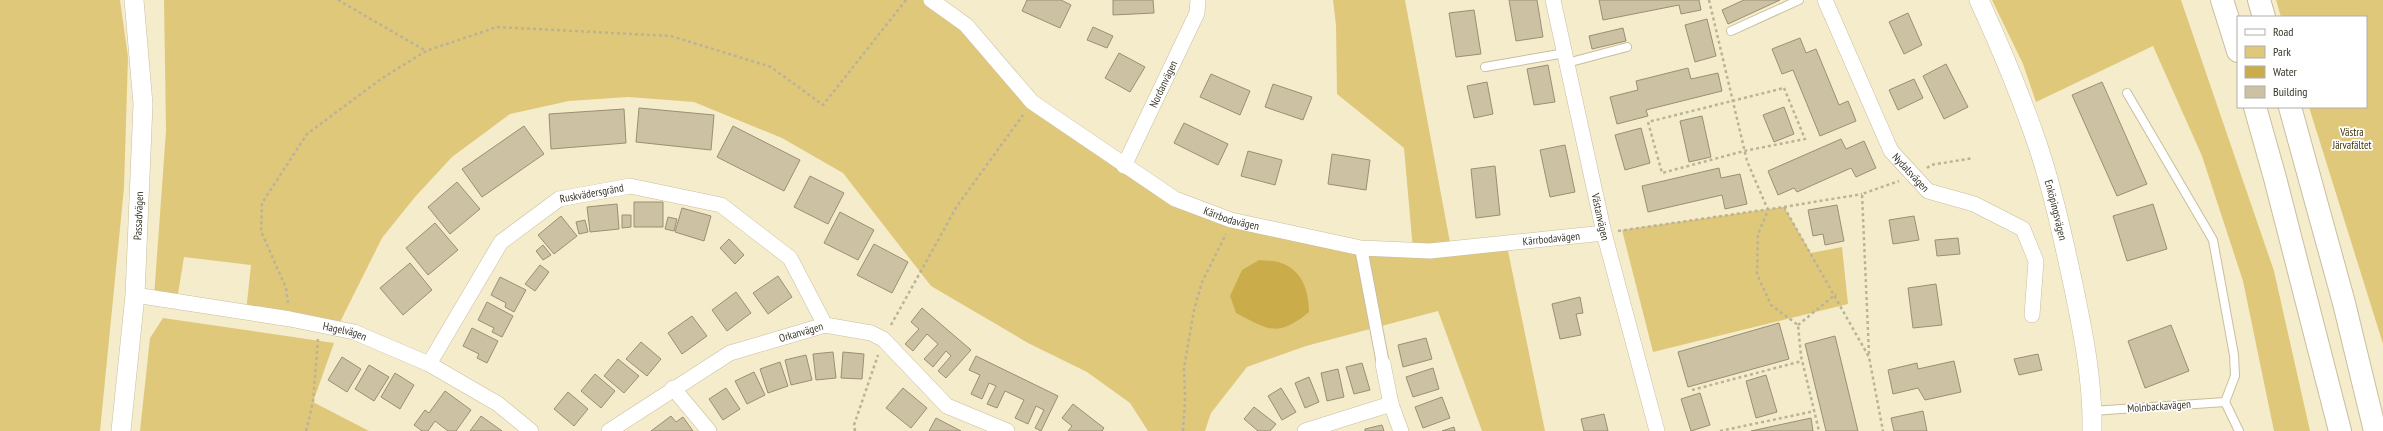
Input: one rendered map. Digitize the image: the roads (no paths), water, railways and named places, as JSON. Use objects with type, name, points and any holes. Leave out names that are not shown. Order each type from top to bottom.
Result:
[{"type":"highway","points":[[2222,0],[2237,48]]},
{"type":"highway","points":[[2259,0],[2264,16]]},
{"type":"highway","points":[[2255,108],[2281,200],[2340,431]]},
{"type":"highway","points":[[2290,108],[2344,303],[2375,431]]},
{"type":"street","name":"Passadvägen","points":[[121,431],[135,295],[143,104],[134,0]]},
{"type":"street","name":"Kärrbodavägen","points":[[931,0],[966,25],[1032,102],[1124,166],[1175,199],[1231,220],[1361,248],[1430,251],[1604,233]]},
{"type":"street","name":"Nordanvägen","points":[[1124,166],[1197,13],[1198,0]]},
{"type":"street","name":"Västanvägen","points":[[1553,0],[1604,233],[1657,431]]},
{"type":"street","name":"Nydalsvägen","points":[[1825,0],[1891,150],[1928,191],[1974,204],[2023,229],[2036,261],[2032,315]]},
{"type":"street","name":"Enköpingsvägen","points":[[1979,0],[2003,52],[2038,147],[2065,248],[2085,340],[2092,411],[2092,431]]},
{"type":"street","name":"Ruskvädersgränd","points":[[429,364],[501,242],[559,199],[630,186],[721,205],[790,258],[825,325]]},
{"type":"street","points":[[1361,248],[1383,364],[1392,404],[1401,431]]},
{"type":"street","name":"Hagelvägen","points":[[135,295],[290,319],[354,332],[429,364],[498,404],[531,431]]},
{"type":"street","name":"Orkanvägen","points":[[609,431],[673,388],[730,353],[825,325],[871,333],[883,340],[948,406],[1007,431]]},
{"type":"street","points":[[673,388],[709,431]]},
{"type":"street","points":[[1305,431],[1392,404]]},
{"type":"lane","points":[[1731,32],[1799,0]]},
{"type":"lane","points":[[1485,66],[1566,58],[1626,48]]},
{"type":"lane","points":[[2127,93],[2213,240],[2234,356],[2236,376],[2225,402],[2239,431]]},
{"type":"lane","name":"Molnbackavägen","points":[[2092,411],[2225,402]]},
{"type":"water","points":[[1259,260],[1279,262],[1289,266],[1300,277],[1303,283],[1308,297],[1309,312],[1289,326],[1273,329],[1257,324],[1236,313],[1230,296],[1242,270]]},
{"type":"park label","name":"Västra Järvafältet","points":[[2352,138]]}]
